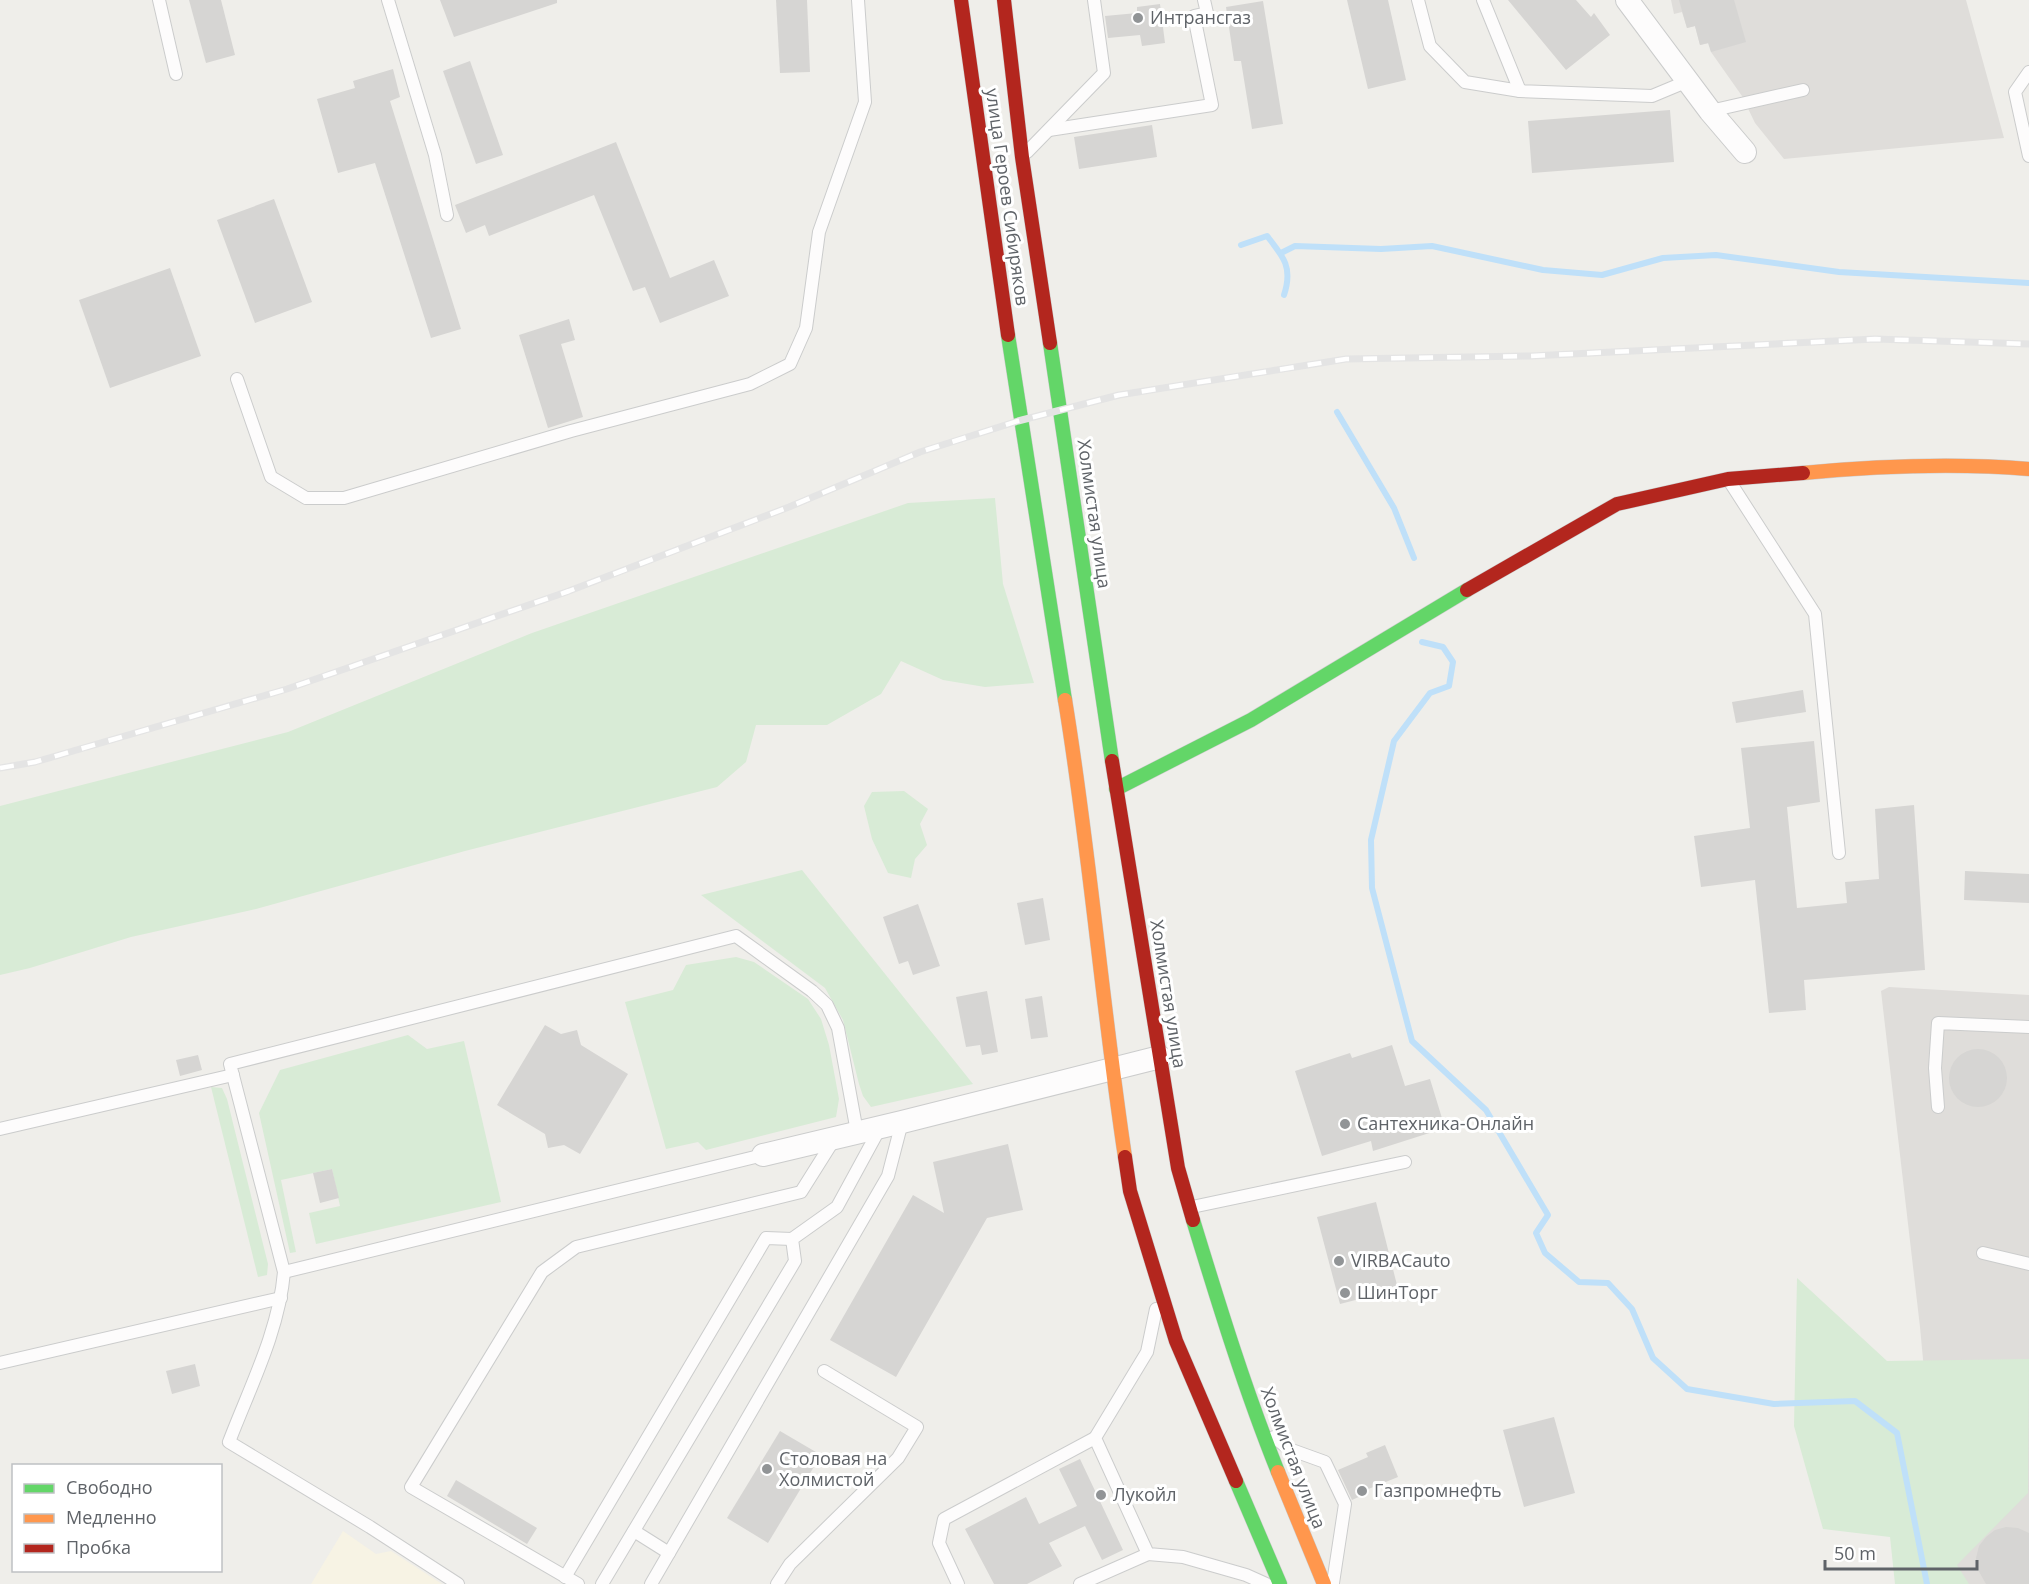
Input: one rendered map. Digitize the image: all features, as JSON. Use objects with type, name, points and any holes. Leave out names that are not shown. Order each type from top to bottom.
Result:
[{"type":"main road","name":"улица Героев Сибиряков","points":[[961,0],[1017,400],[1080,792],[1112,1070]]},
{"type":"main road","name":"улица Героев Сибиряков","points":[[1004,0],[1022,158],[1057,389]]},
{"type":"main road","name":"Холмистая улица","points":[[1057,389],[1116,789],[1178,1168],[1224,1322],[1260,1427],[1324,1584]]},
{"type":"main road","points":[[1116,789],[1251,720],[1512,563],[1617,504],[1728,478],[1858,468],[1978,465],[2029,469]]},
{"type":"main road","points":[[1112,1070],[1130,1191],[1176,1341],[1280,1584]]},
{"type":"street","points":[[1627,0],[1710,111],[1745,152]]},
{"type":"street","points":[[763,1155],[1160,1057]]},
{"type":"lane","points":[[159,0],[176,74]]},
{"type":"lane","points":[[388,0],[435,155],[447,215]]},
{"type":"lane","points":[[237,379],[271,477],[306,498],[344,498],[571,431],[750,384],[790,364],[806,328],[819,232],[865,102],[858,0]]},
{"type":"lane","points":[[1022,158],[1104,73],[1094,0]]},
{"type":"lane","points":[[1049,130],[1212,105],[1194,16],[1207,13],[1204,0]]},
{"type":"lane","points":[[1418,0],[1430,46],[1465,82],[1520,91],[1652,96],[1688,81]]},
{"type":"lane","points":[[1483,0],[1520,91]]},
{"type":"lane","points":[[2029,72],[2015,92],[2029,156]]},
{"type":"lane","points":[[1710,111],[1803,90]]},
{"type":"lane","points":[[1728,478],[1815,614],[1839,853]]},
{"type":"lane","points":[[458,1584],[370,1527],[229,1442],[261,1359],[281,1298],[284,1272],[230,1064],[736,936],[812,991],[827,1005],[838,1028],[846,1134],[801,1192],[576,1247],[542,1272],[411,1487],[578,1584]]},
{"type":"lane","points":[[1938,1107],[1935,1068],[1938,1023],[2029,1027]]},
{"type":"lane","points":[[0,1129],[233,1075]]},
{"type":"lane","points":[[566,1577],[766,1238],[792,1239],[837,1207],[891,1125]]},
{"type":"lane","points":[[651,1584],[888,1176],[891,1125]]},
{"type":"lane","points":[[284,1272],[763,1155]]},
{"type":"lane","points":[[1190,1208],[1405,1162]]},
{"type":"lane","points":[[603,1584],[795,1261],[792,1239]]},
{"type":"lane","points":[[1983,1253],[2029,1264]]},
{"type":"lane","points":[[958,1584],[939,1544],[944,1519],[1095,1438],[1147,1352],[1161,1290]]},
{"type":"lane","points":[[0,1363],[281,1298]]},
{"type":"lane","points":[[777,1584],[790,1564],[898,1458],[917,1427],[824,1371]]},
{"type":"lane","points":[[1260,1427],[1289,1449],[1325,1462],[1345,1504],[1332,1584]]},
{"type":"lane","points":[[1095,1438],[1149,1554]]},
{"type":"lane","points":[[634,1531],[669,1553]]},
{"type":"lane","points":[[1080,1584],[1149,1554],[1183,1557],[1246,1575],[1266,1584]]},
{"type":"shaded area","points":[[1671,0],[1966,0],[2004,138],[1784,159],[1755,123],[1742,96],[1711,52],[1709,43],[1700,45],[1695,26],[1687,28],[1682,12],[1674,14]]},
{"type":"shaded area","points":[[1889,987],[2029,995],[2029,1584],[1944,1584],[1920,1327],[1881,991]]},
{"type":"shaded area","points":[[343,1531],[376,1554],[391,1551],[442,1584],[311,1584]]},
{"type":"green space","points":[[995,498],[1003,584],[1034,683],[985,687],[943,680],[901,661],[881,694],[827,725],[756,725],[746,762],[717,787],[465,851],[256,909],[131,937],[0,975],[0,806],[288,732],[532,633],[908,503]]},
{"type":"green space","points":[[904,791],[928,809],[920,824],[927,845],[915,859],[911,878],[888,873],[872,839],[864,806],[872,792]]},
{"type":"green space","points":[[802,870],[973,1084],[871,1107],[863,1096],[859,1084],[843,1020],[825,988],[701,895]]},
{"type":"green space","points":[[736,957],[754,962],[808,999],[821,1019],[829,1045],[839,1099],[836,1117],[706,1150],[698,1142],[666,1149],[625,1002],[673,990],[686,965]]},
{"type":"green space","points":[[408,1035],[427,1049],[464,1041],[501,1202],[316,1244],[309,1213],[340,1206],[332,1169],[281,1180],[296,1252],[290,1253],[259,1113],[280,1070]]},
{"type":"green space","points":[[211,1087],[222,1088],[227,1099],[268,1264],[267,1275],[258,1277]]},
{"type":"green space","points":[[1797,1278],[1887,1361],[2029,1359],[2028,1493],[1957,1565],[1969,1584],[1895,1584],[1890,1537],[1823,1529],[1794,1426]]},
{"type":"building","points":[[189,0],[221,0],[235,55],[206,63]]},
{"type":"building","points":[[440,0],[557,0],[557,3],[454,37]]},
{"type":"building","points":[[776,0],[807,0],[810,72],[780,73]]},
{"type":"building","points":[[1347,0],[1388,0],[1406,80],[1368,89]]},
{"type":"building","points":[[1508,0],[1576,0],[1591,17],[1594,13],[1610,35],[1566,70]]},
{"type":"building","points":[[1679,0],[1734,0],[1746,42],[1711,52],[1708,43],[1700,45],[1695,26],[1687,28]]},
{"type":"building","points":[[1263,1],[1283,124],[1252,129],[1241,61],[1234,61],[1226,7]]},
{"type":"building","points":[[1160,4],[1165,43],[1142,46],[1140,35],[1108,38],[1105,16],[1137,13],[1137,7]]},
{"type":"building","points":[[470,61],[503,155],[476,164],[443,71]]},
{"type":"building","points":[[393,69],[400,97],[390,101],[461,329],[431,338],[375,163],[338,173],[317,99],[355,88],[353,81]]},
{"type":"building","points":[[1670,110],[1674,162],[1532,173],[1528,121]]},
{"type":"building","points":[[1152,125],[1157,157],[1079,169],[1074,137]]},
{"type":"building","points":[[616,142],[670,278],[714,260],[729,296],[660,323],[645,287],[633,291],[594,195],[489,236],[485,225],[466,233],[455,205]]},
{"type":"building","points":[[274,199],[312,302],[255,323],[217,220]]},
{"type":"building","points":[[170,268],[201,356],[110,388],[79,300]]},
{"type":"building","points":[[569,319],[575,340],[561,344],[583,417],[548,428],[519,335]]},
{"type":"building","points":[[1803,690],[1806,712],[1736,723],[1732,702]]},
{"type":"building","points":[[1814,741],[1820,802],[1787,807],[1797,908],[1847,903],[1845,882],[1879,879],[1875,809],[1914,805],[1925,970],[1804,980],[1806,1010],[1769,1013],[1755,880],[1701,887],[1694,836],[1750,828],[1741,748]]},
{"type":"building","points":[[1965,871],[2029,874],[2029,903],[1964,900]]},
{"type":"building","points":[[1043,898],[1050,940],[1025,945],[1017,903]]},
{"type":"building","points":[[918,904],[940,966],[913,975],[908,961],[899,964],[883,917]]},
{"type":"building","points":[[987,991],[998,1052],[982,1055],[980,1045],[966,1047],[956,997]]},
{"type":"building","points":[[1042,996],[1048,1037],[1031,1039],[1025,999]]},
{"type":"building","points":[[545,1025],[561,1034],[577,1030],[581,1045],[628,1074],[580,1154],[564,1145],[548,1148],[545,1134],[497,1105]]},
{"type":"building","points":[[1392,1045],[1405,1086],[1430,1079],[1445,1128],[1373,1151],[1371,1141],[1322,1156],[1295,1071],[1350,1053],[1352,1058]]},
{"type":"building","points":[[1972,1049],[1984,1049],[1999,1057],[2007,1072],[2007,1084],[1999,1099],[1984,1107],[1972,1107],[1957,1099],[1949,1084],[1949,1072],[1957,1057]]},
{"type":"building","points":[[198,1055],[202,1070],[180,1076],[176,1060]]},
{"type":"building","points":[[1008,1144],[1023,1210],[987,1218],[896,1377],[830,1340],[913,1195],[944,1213],[933,1162]]},
{"type":"building","points":[[332,1169],[339,1198],[320,1203],[313,1173]]},
{"type":"building","points":[[1376,1202],[1398,1289],[1340,1304],[1317,1217]]},
{"type":"building","points":[[195,1364],[200,1386],[172,1394],[166,1371]]},
{"type":"building","points":[[1554,1417],[1575,1493],[1524,1507],[1503,1430]]},
{"type":"building","points":[[780,1431],[821,1455],[768,1543],[727,1518]]},
{"type":"building","points":[[1385,1445],[1398,1477],[1361,1492],[1363,1495],[1352,1500],[1338,1470],[1368,1457],[1366,1453]]},
{"type":"building","points":[[1080,1459],[1123,1550],[1102,1560],[1085,1526],[1049,1543],[1062,1566],[1027,1584],[994,1584],[965,1529],[1026,1497],[1039,1524],[1077,1506],[1059,1469]]},
{"type":"building","points":[[456,1480],[537,1528],[527,1544],[447,1496]]},
{"type":"building","points":[[2006,1527],[2018,1528],[2029,1533],[2029,1584],[1986,1584],[1977,1568],[1976,1558],[1979,1546],[1995,1530]]},
{"type":"waterway","points":[[1241,245],[1267,236],[1285,263],[1288,277],[1284,295]]},
{"type":"waterway","points":[[1281,253],[1295,246],[1381,249],[1432,246],[1543,270],[1602,275],[1663,258],[1716,255],[1839,272],[2029,283]]},
{"type":"waterway","points":[[1337,412],[1394,508],[1414,558]]},
{"type":"waterway","points":[[1422,642],[1443,647],[1453,662],[1449,686],[1430,693],[1394,741],[1371,840],[1372,888],[1412,1041],[1486,1110],[1548,1215],[1536,1233],[1545,1253],[1579,1282],[1608,1283],[1632,1309],[1653,1358],[1687,1389],[1774,1404],[1855,1401],[1897,1433],[1927,1584]]},
{"type":"railway","points":[[0,768],[35,762],[287,689],[569,591],[789,507],[920,452],[1018,421],[1119,395],[1346,359],[1531,356],[1875,339],[2029,344]]},
{"type":"traffic: fast","points":[[1008,335],[1065,700]]},
{"type":"traffic: fast","points":[[1050,343],[1112,761]]},
{"type":"traffic: fast","points":[[1116,789],[1251,720],[1467,590]]},
{"type":"traffic: fast","points":[[1193,1220],[1243,1379],[1278,1472]]},
{"type":"traffic: fast","points":[[1236,1481],[1280,1584]]},
{"type":"traffic: slow","points":[[1803,473],[1916,466],[2029,469]]},
{"type":"traffic: slow","points":[[1065,700],[1082,814],[1125,1157]]},
{"type":"traffic: slow","points":[[1278,1472],[1324,1584]]},
{"type":"traffic: jam","points":[[961,0],[1008,335]]},
{"type":"traffic: jam","points":[[1004,0],[1022,157],[1050,343]]},
{"type":"traffic: jam","points":[[1467,590],[1617,504],[1728,479],[1803,473]]},
{"type":"traffic: jam","points":[[1112,761],[1178,1168],[1193,1220]]},
{"type":"traffic: jam","points":[[1125,1157],[1130,1191],[1176,1341],[1236,1481]]},
{"type":"place","name":"Интрансгаз","points":[[1138,18]]},
{"type":"place","name":"Сантехника-Онлайн","points":[[1345,1124]]},
{"type":"place","name":"VIRBACauto","points":[[1339,1261]]},
{"type":"place","name":"ШинТорг","points":[[1345,1293]]},
{"type":"place","name":"Столовая на Холмистой","points":[[767,1469]]},
{"type":"place","name":"Газпромнефть","points":[[1362,1491]]},
{"type":"place","name":"Лукойл","points":[[1101,1495]]}]
